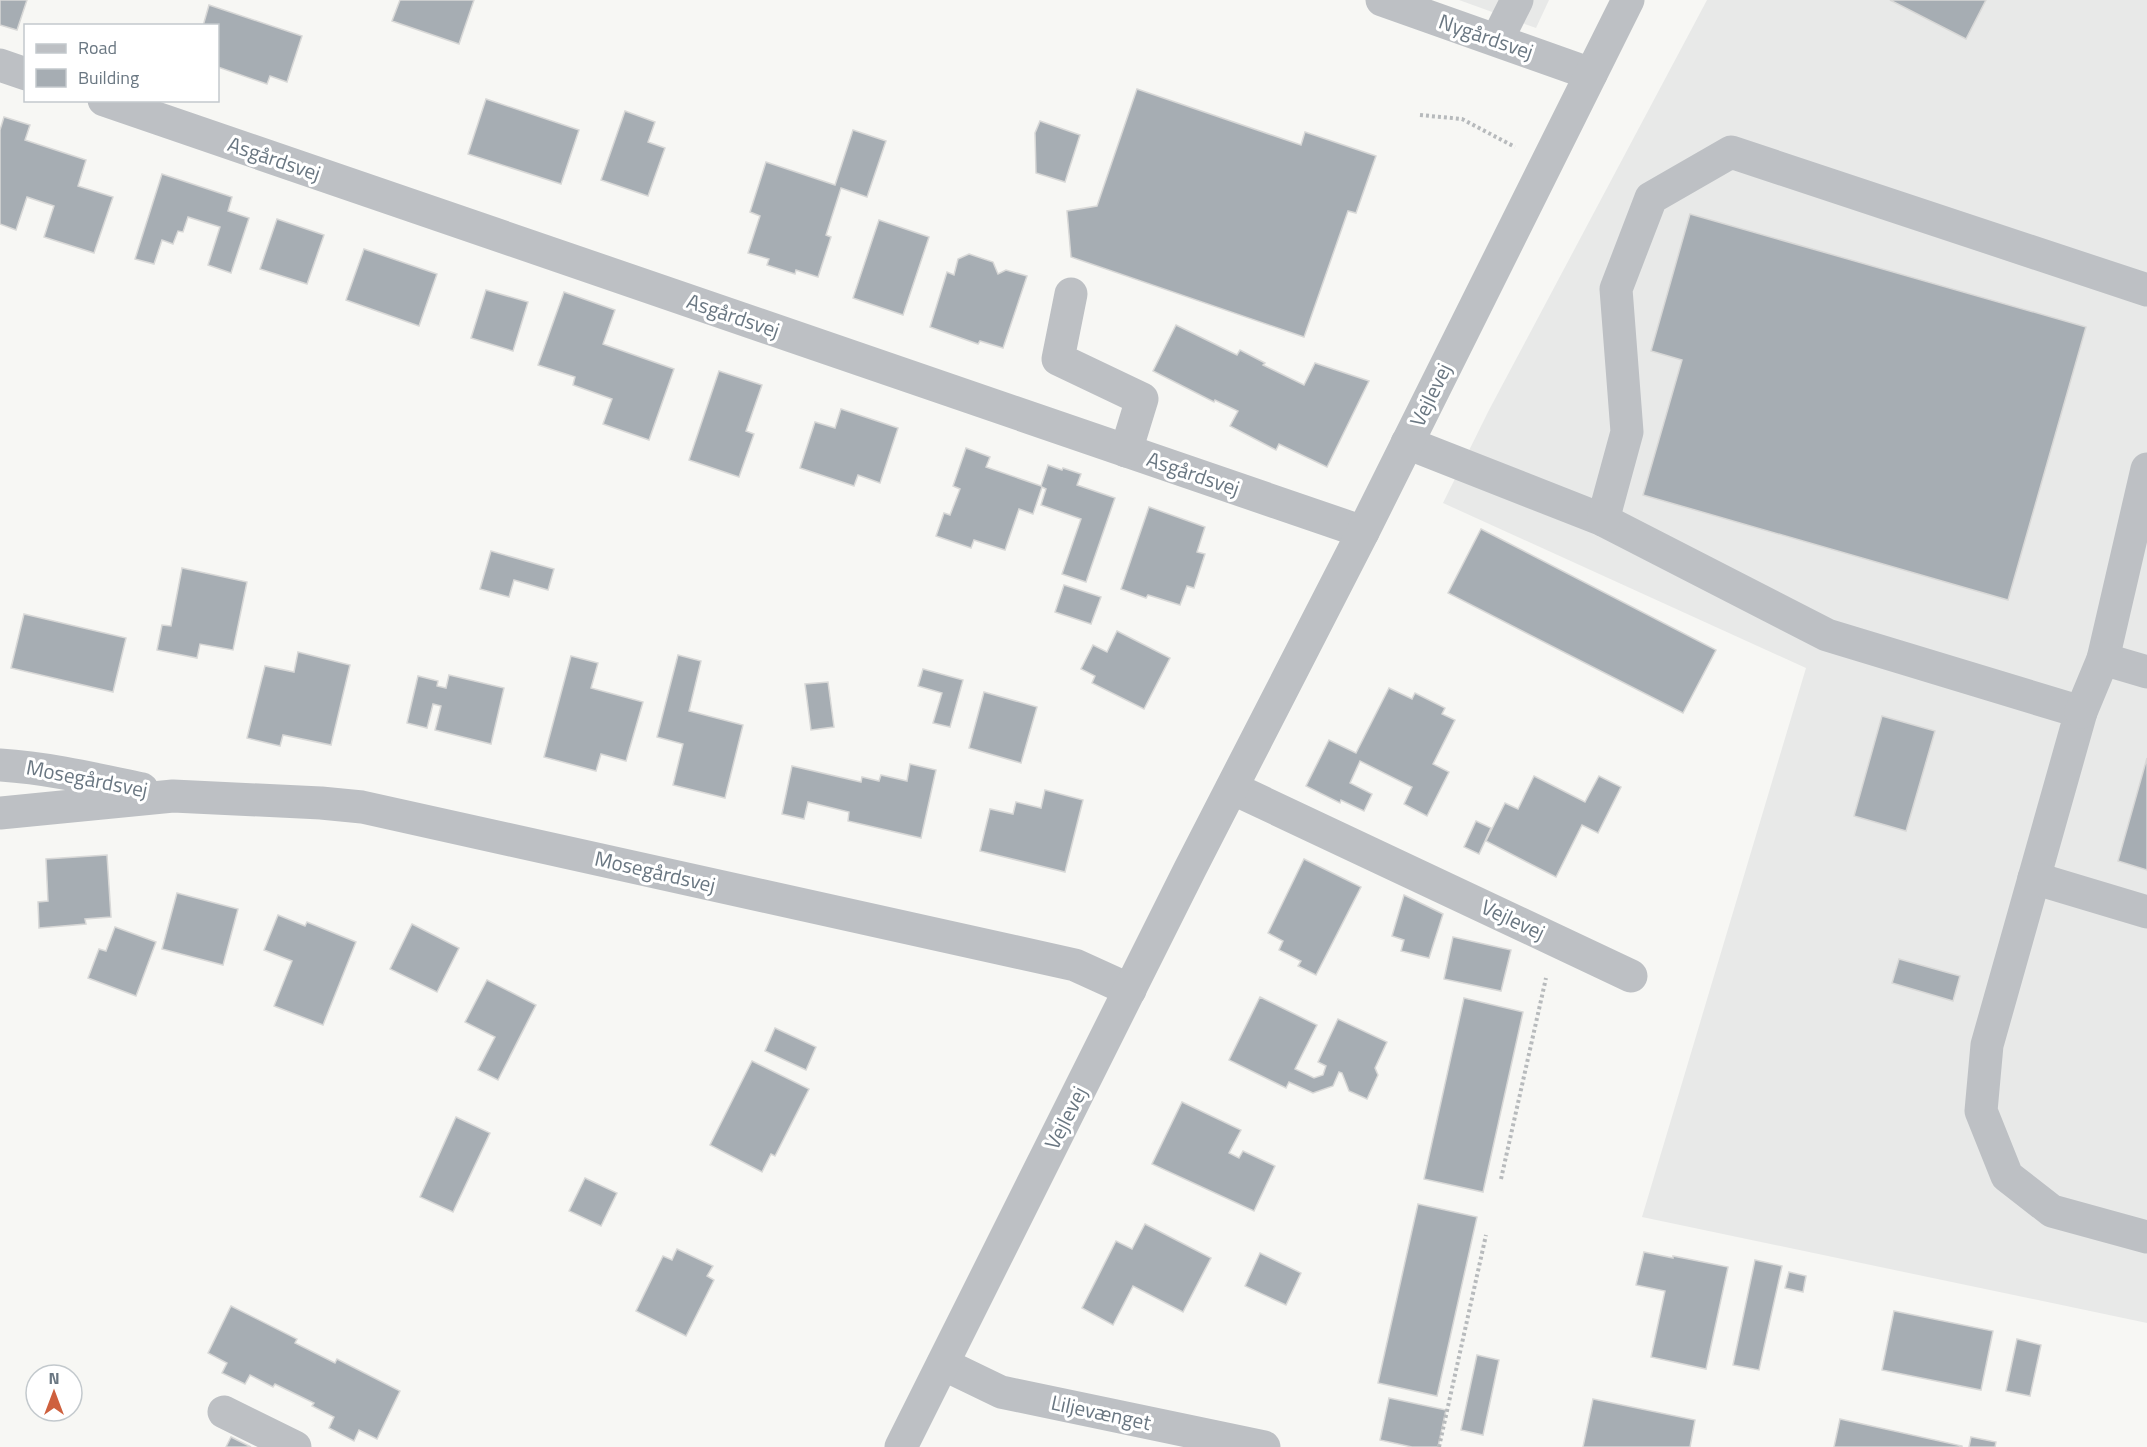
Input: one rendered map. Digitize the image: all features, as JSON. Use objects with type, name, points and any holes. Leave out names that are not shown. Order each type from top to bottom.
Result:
[{"type":"street","name":"Nygårdsvej","points":[[1382,0],[1591,74]]},
{"type":"street","points":[[1497,40],[1517,0]]},
{"type":"street","name":"Vejlevej","points":[[901,1447],[1363,532],[1628,0]]},
{"type":"street","points":[[0,65],[24,73]]},
{"type":"street","name":"Asgårdsvej","points":[[110,102],[1363,532]]},
{"type":"street","points":[[1603,519],[1627,432],[1616,289],[1651,198],[1731,152],[2147,290]]},
{"type":"street","points":[[1071,294],[1058,359],[1142,399],[1126,451]]},
{"type":"street","points":[[1407,443],[1603,519],[1827,636],[2081,712]]},
{"type":"street","points":[[2147,469],[2103,659],[2081,712],[1987,1045],[1981,1111],[2007,1176],[2052,1211],[2147,1237]]},
{"type":"street","points":[[2103,659],[2147,672]]},
{"type":"street","name":"Mosegårdsvej","points":[[0,765],[75,774],[173,796]]},
{"type":"street","name":"Vejlevej","points":[[1232,788],[1631,976]]},
{"type":"street","name":"Mosegårdsvej","points":[[0,813],[173,796],[362,807],[1075,965],[1130,990]]},
{"type":"street","points":[[2034,878],[2147,912]]},
{"type":"street","name":"Liljevænget","points":[[943,1364],[1001,1392],[1264,1447]]},
{"type":"street","points":[[224,1412],[295,1447]]},
{"type":"path","points":[[1420,115],[1462,119],[1546,163]]},
{"type":"path","points":[[1501,1179],[1554,940]]},
{"type":"path","points":[[1439,1447],[1486,1235]]},
{"type":"shaded area","points":[[1459,0],[1549,0],[1536,28]]},
{"type":"shaded area","points":[[1707,0],[2147,0],[2147,1323],[1642,1217],[1806,668],[1443,503],[1489,410]]},
{"type":"building","points":[[0,0],[27,0],[17,30],[0,25]]},
{"type":"building","points":[[400,0],[474,0],[459,44],[392,21]]},
{"type":"building","points":[[1890,0],[1986,0],[1966,39]]},
{"type":"building","points":[[209,5],[302,36],[287,82],[270,76],[267,84],[219,67],[219,24],[204,24]]},
{"type":"building","points":[[1137,89],[1301,145],[1305,132],[1376,156],[1356,213],[1348,211],[1304,337],[1071,257],[1067,211],[1097,206]]},
{"type":"building","points":[[486,99],[579,130],[561,184],[468,154]]},
{"type":"building","points":[[625,111],[655,122],[648,142],[665,148],[648,196],[601,180]]},
{"type":"building","points":[[4,117],[30,125],[25,140],[86,160],[78,186],[113,197],[94,253],[44,237],[54,206],[27,197],[16,230],[0,224],[0,130]]},
{"type":"building","points":[[1040,121],[1080,135],[1065,182],[1036,173],[1035,133]]},
{"type":"building","points":[[853,130],[886,141],[867,197],[841,188],[826,235],[831,237],[818,277],[796,270],[795,274],[767,265],[769,259],[748,253],[760,216],[750,212],[766,162],[835,185]]},
{"type":"building","points":[[162,174],[232,197],[228,211],[249,218],[231,273],[208,265],[220,227],[188,217],[183,232],[178,231],[173,244],[162,240],[154,264],[135,259]]},
{"type":"building","points":[[1690,214],[2086,327],[2008,600],[1643,495],[1682,360],[1651,351]]},
{"type":"building","points":[[277,219],[324,235],[307,284],[260,269]]},
{"type":"building","points":[[879,220],[929,237],[903,315],[853,298]]},
{"type":"building","points":[[364,249],[437,274],[419,326],[346,300]]},
{"type":"building","points":[[969,254],[993,262],[998,274],[1006,270],[1027,276],[1003,348],[980,341],[978,344],[930,327],[947,272],[954,275],[958,259]]},
{"type":"building","points":[[486,290],[528,302],[513,351],[471,338]]},
{"type":"building","points":[[564,292],[615,310],[603,344],[674,369],[649,440],[603,424],[612,399],[573,385],[575,377],[538,365]]},
{"type":"building","points":[[1176,325],[1237,355],[1240,350],[1265,363],[1263,365],[1304,385],[1315,363],[1369,381],[1327,467],[1279,444],[1276,450],[1230,426],[1238,411],[1215,400],[1214,402],[1153,371]]},
{"type":"building","points":[[719,371],[762,385],[746,431],[754,434],[739,477],[689,460]]},
{"type":"building","points":[[841,409],[898,428],[880,483],[858,475],[854,486],[800,468],[815,422],[835,428]]},
{"type":"building","points":[[966,448],[990,457],[986,467],[1041,486],[1048,465],[1081,474],[1077,485],[1115,498],[1086,582],[1062,574],[1081,519],[1041,505],[1046,489],[1042,487],[1033,514],[1019,509],[1005,550],[974,540],[971,548],[936,536],[944,513],[950,515],[960,489],[953,486]]},
{"type":"building","points":[[1149,507],[1205,527],[1197,552],[1205,554],[1194,588],[1187,586],[1180,605],[1148,595],[1146,598],[1121,589]]},
{"type":"building","points":[[1481,529],[1716,650],[1683,713],[1448,593]]},
{"type":"building","points":[[491,551],[554,569],[548,590],[514,580],[509,597],[480,589]]},
{"type":"building","points":[[182,568],[247,582],[233,650],[200,644],[197,658],[157,650],[162,625],[171,626]]},
{"type":"building","points":[[1064,585],[1101,597],[1091,624],[1055,612]]},
{"type":"building","points":[[24,614],[126,638],[113,692],[11,668]]},
{"type":"building","points":[[1117,631],[1170,658],[1144,709],[1092,683],[1095,676],[1081,669],[1093,645],[1107,652]]},
{"type":"building","points":[[298,652],[350,665],[331,745],[283,735],[280,746],[247,738],[265,666],[294,672]]},
{"type":"building","points":[[678,655],[701,661],[689,711],[743,725],[725,798],[673,785],[683,744],[657,737]]},
{"type":"building","points":[[571,656],[598,663],[591,688],[643,702],[626,761],[601,754],[596,771],[544,757]]},
{"type":"building","points":[[923,669],[963,680],[950,727],[933,723],[942,693],[918,686]]},
{"type":"building","points":[[449,675],[504,688],[491,744],[435,730],[441,706],[433,704],[427,728],[407,723],[418,676],[438,681],[437,686],[446,688]]},
{"type":"building","points":[[828,682],[834,727],[811,730],[805,684]]},
{"type":"building","points":[[1389,688],[1412,699],[1415,693],[1445,708],[1442,714],[1455,720],[1433,764],[1449,772],[1427,816],[1404,804],[1412,787],[1360,761],[1350,783],[1372,794],[1364,811],[1341,800],[1340,803],[1306,786],[1329,740],[1356,753]]},
{"type":"building","points":[[984,692],[1037,707],[1021,763],[969,748]]},
{"type":"building","points":[[1882,716],[1935,731],[1906,831],[1854,816]]},
{"type":"building","points":[[2147,758],[2147,870],[2118,861]]},
{"type":"building","points":[[910,764],[936,770],[921,838],[848,821],[849,812],[808,802],[804,819],[782,814],[792,766],[861,782],[862,777],[879,781],[881,775],[907,781]]},
{"type":"building","points":[[1534,776],[1585,802],[1599,776],[1621,787],[1598,833],[1582,825],[1556,877],[1486,841],[1505,803],[1518,809]]},
{"type":"building","points":[[1045,790],[1083,800],[1065,872],[980,851],[990,809],[1013,814],[1016,802],[1041,808]]},
{"type":"building","points":[[1476,821],[1491,828],[1479,854],[1464,847]]},
{"type":"building","points":[[107,855],[111,917],[85,919],[86,924],[39,928],[38,902],[48,901],[46,859]]},
{"type":"building","points":[[1304,859],[1361,887],[1316,975],[1298,966],[1301,961],[1279,950],[1283,941],[1268,933]]},
{"type":"building","points":[[177,893],[238,909],[223,965],[162,949]]},
{"type":"building","points":[[1404,895],[1443,914],[1429,958],[1401,951],[1404,940],[1392,936]]},
{"type":"building","points":[[278,915],[305,926],[307,922],[356,942],[323,1025],[274,1006],[292,961],[264,950]]},
{"type":"building","points":[[412,924],[459,948],[437,992],[390,969]]},
{"type":"building","points":[[115,927],[156,942],[136,996],[88,978],[99,949],[106,951]]},
{"type":"building","points":[[1453,937],[1511,950],[1501,991],[1444,979]]},
{"type":"building","points":[[1899,959],[1960,976],[1953,1001],[1892,983]]},
{"type":"building","points":[[487,980],[536,1005],[498,1080],[478,1070],[495,1037],[465,1022]]},
{"type":"building","points":[[1260,997],[1317,1025],[1295,1069],[1314,1078],[1323,1075],[1326,1066],[1318,1062],[1338,1019],[1387,1042],[1375,1068],[1378,1075],[1367,1099],[1349,1091],[1342,1073],[1339,1072],[1333,1086],[1313,1093],[1289,1082],[1286,1088],[1229,1060]]},
{"type":"building","points":[[1464,998],[1523,1012],[1483,1192],[1424,1179]]},
{"type":"building","points":[[775,1028],[816,1047],[806,1070],[765,1051]]},
{"type":"building","points":[[752,1061],[809,1089],[775,1156],[771,1154],[762,1172],[710,1145]]},
{"type":"building","points":[[1182,1102],[1241,1130],[1229,1153],[1239,1158],[1243,1151],[1275,1166],[1254,1211],[1152,1164]]},
{"type":"building","points":[[456,1117],[490,1133],[453,1212],[420,1197]]},
{"type":"building","points":[[585,1178],[617,1193],[601,1226],[569,1211]]},
{"type":"building","points":[[1418,1204],[1477,1217],[1437,1396],[1378,1383]]},
{"type":"building","points":[[1145,1224],[1211,1258],[1183,1312],[1133,1286],[1113,1325],[1082,1308],[1116,1241],[1132,1249]]},
{"type":"building","points":[[677,1249],[713,1266],[707,1276],[714,1280],[686,1336],[636,1311],[663,1256],[672,1260]]},
{"type":"building","points":[[1644,1252],[1728,1267],[1706,1369],[1651,1357],[1665,1291],[1636,1285]]},
{"type":"building","points":[[1260,1253],[1301,1273],[1286,1305],[1245,1286]]},
{"type":"building","points":[[1755,1260],[1782,1266],[1759,1370],[1733,1365]]},
{"type":"building","points":[[1789,1272],[1806,1276],[1803,1292],[1785,1288]]},
{"type":"building","points":[[231,1306],[297,1339],[295,1343],[335,1363],[337,1359],[400,1391],[377,1439],[359,1430],[354,1441],[329,1428],[334,1417],[312,1406],[314,1403],[250,1375],[245,1384],[222,1373],[227,1363],[208,1353]]},
{"type":"building","points":[[1894,1311],[1993,1331],[1981,1390],[1882,1370]]},
{"type":"building","points":[[2017,1339],[2041,1345],[2030,1396],[2006,1391]]},
{"type":"building","points":[[1477,1355],[1499,1360],[1483,1435],[1461,1430]]},
{"type":"building","points":[[1389,1398],[1446,1410],[1438,1447],[1412,1447],[1380,1440]]},
{"type":"building","points":[[1593,1399],[1695,1420],[1690,1447],[1583,1447]]},
{"type":"building","points":[[1840,1419],[1962,1446],[1962,1447],[1834,1447]]},
{"type":"building","points":[[231,1437],[251,1447],[226,1447]]},
{"type":"building","points":[[1971,1437],[1996,1442],[1995,1447],[1969,1447]]}]
